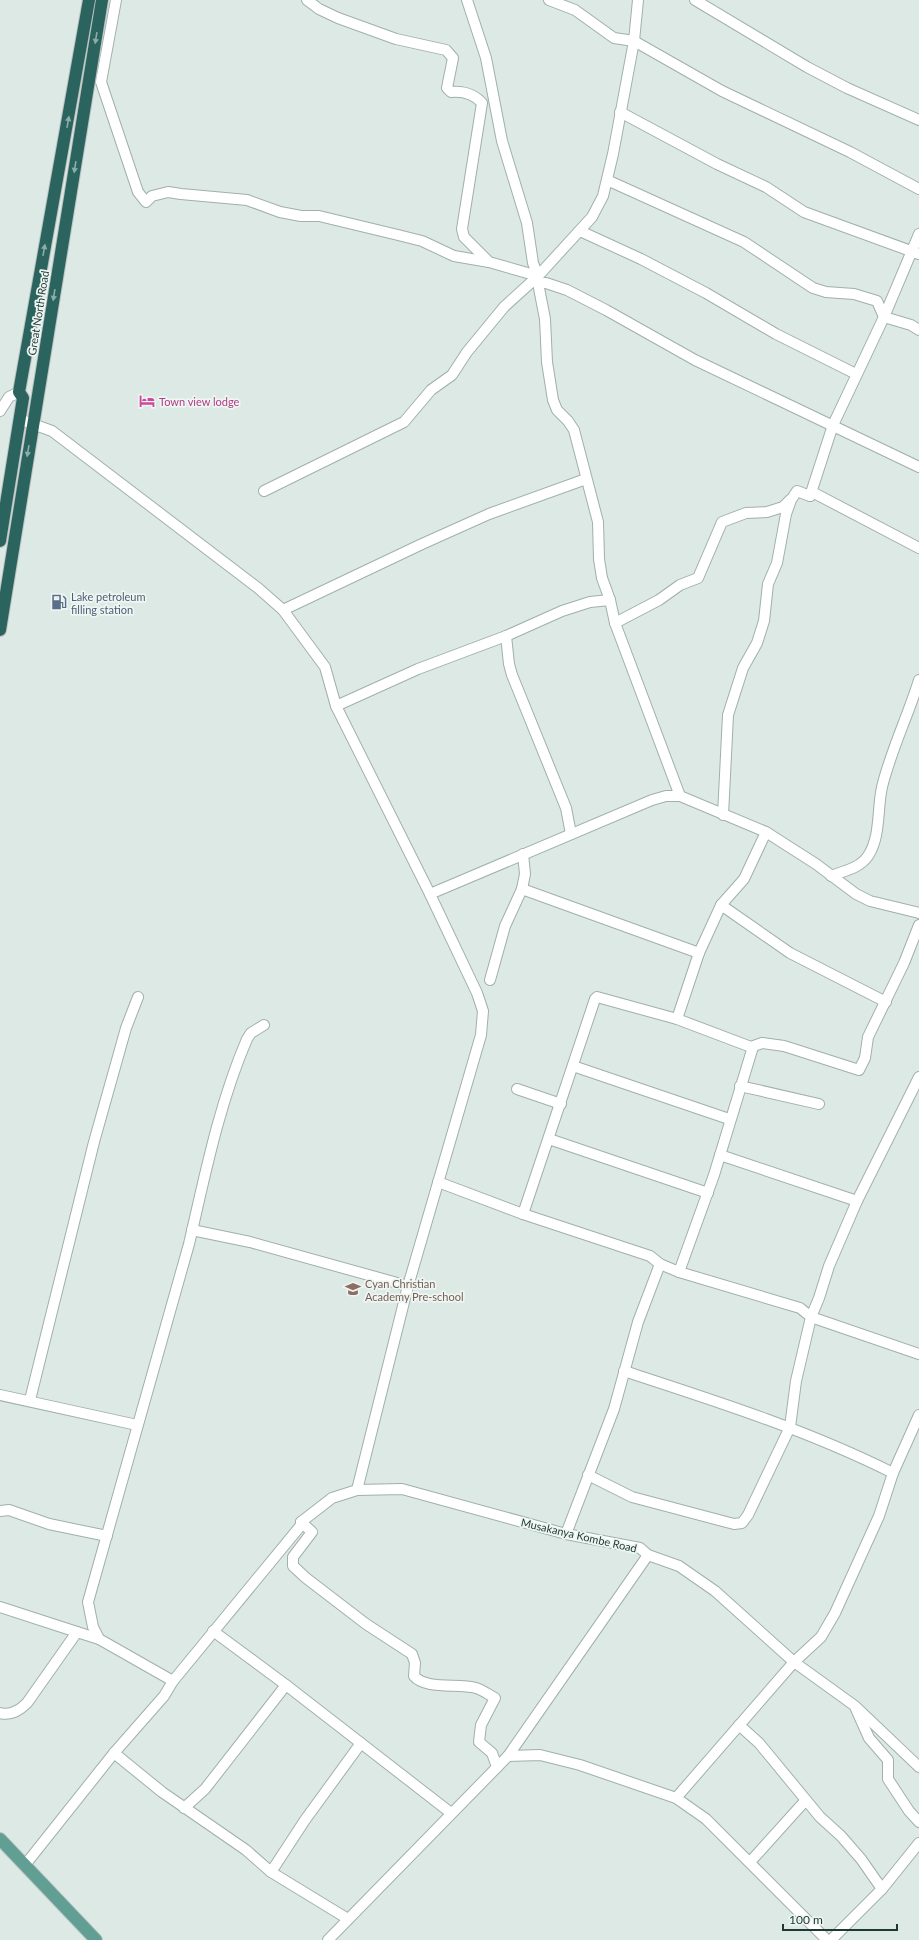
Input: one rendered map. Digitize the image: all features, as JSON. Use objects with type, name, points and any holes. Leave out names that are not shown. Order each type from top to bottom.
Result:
[{"type":"highway","name":"Great North Road","points":[[0,541],[23,398],[19,392],[89,0]]},
{"type":"highway","name":"Great North Road","points":[[0,630],[32,422],[102,0]]},
{"type":"main road","points":[[0,1839],[96,1940]]},
{"type":"street","points":[[116,0],[101,82],[138,192],[146,202],[152,196],[168,192],[247,200],[280,212],[301,216],[319,216],[398,235],[422,242],[454,256],[489,262],[567,290],[695,360],[834,425],[919,467]]},
{"type":"street","points":[[307,0],[319,9],[338,18],[396,39],[446,50],[453,58],[447,88],[450,92],[467,94],[477,98],[482,103],[462,229],[464,238],[489,262]]},
{"type":"street","points":[[467,0],[486,58],[502,141],[527,223],[533,263],[538,280],[545,319],[547,362],[553,400],[557,410],[568,421],[574,430],[582,454],[586,479],[598,522],[599,559],[602,578],[610,600],[615,623],[680,796]]},
{"type":"street","points":[[549,0],[575,10],[614,38],[634,41],[722,91],[850,152],[919,189]]},
{"type":"street","points":[[264,491],[404,422],[431,390],[452,375],[467,352],[504,307],[538,280],[592,217],[603,196],[607,180],[634,41],[638,0]]},
{"type":"street","points":[[695,0],[807,67],[847,88],[919,120]]},
{"type":"street","points":[[620,112],[717,164],[766,187],[804,212],[915,252]]},
{"type":"street","points":[[607,180],[744,242],[813,288],[826,292],[854,294],[877,300],[884,316],[911,325],[919,330]]},
{"type":"street","points":[[580,231],[641,259],[706,293],[776,334],[856,374]]},
{"type":"street","points":[[810,496],[834,425],[856,374],[915,252],[919,234]]},
{"type":"street","points":[[0,411],[9,397],[19,392]]},
{"type":"street","points":[[19,419],[32,422],[52,431],[258,588],[283,610],[325,667],[336,706],[430,894],[477,992],[483,1011],[481,1035],[408,1286],[357,1490]]},
{"type":"street","points":[[283,610],[422,544],[490,514],[586,479]]},
{"type":"street","points":[[797,491],[810,496],[814,493],[919,548]]},
{"type":"street","points":[[615,623],[659,600],[680,585],[698,578],[722,522],[746,513],[766,512],[783,507],[797,491]]},
{"type":"street","points":[[723,815],[728,715],[743,668],[757,643],[764,621],[768,584],[777,563],[786,514],[791,500],[797,491]]},
{"type":"street","points":[[336,706],[418,669],[506,636],[562,611],[590,602],[610,600]]},
{"type":"street","points":[[506,636],[509,664],[512,675],[566,808],[571,834]]},
{"type":"street","points":[[831,876],[852,869],[868,856],[874,844],[882,788],[892,754],[919,680]]},
{"type":"street","points":[[430,894],[652,800],[666,796],[680,796],[766,832],[856,894],[870,901],[919,913]]},
{"type":"street","points":[[677,1019],[699,953],[721,904],[744,879],[766,832]]},
{"type":"street","points":[[490,980],[505,926],[522,889],[525,874],[523,854]]},
{"type":"street","points":[[522,889],[699,953]]},
{"type":"street","points":[[721,904],[790,953],[886,1002]]},
{"type":"street","points":[[523,1214],[595,999],[597,997],[677,1019],[751,1047],[762,1043],[784,1046],[858,1070],[866,1053],[868,1038],[904,963],[919,925]]},
{"type":"street","points":[[30,1400],[94,1142],[126,1028],[138,997]]},
{"type":"street","points":[[99,1639],[92,1627],[88,1602],[192,1230],[200,1189],[219,1120],[244,1045],[251,1033],[264,1025]]},
{"type":"street","points":[[680,1272],[720,1155],[729,1119],[752,1050],[751,1047]]},
{"type":"street","points":[[573,1066],[729,1119]]},
{"type":"street","points":[[588,1475],[632,1497],[738,1524],[742,1523],[748,1515],[790,1427],[796,1381],[811,1317],[819,1298],[829,1266],[857,1201],[919,1077]]},
{"type":"street","points":[[740,1086],[820,1104]]},
{"type":"street","points":[[516,1089],[561,1104]]},
{"type":"street","points":[[549,1138],[708,1193]]},
{"type":"street","points":[[720,1155],[857,1201]]},
{"type":"street","points":[[438,1182],[523,1214],[650,1256],[660,1264],[680,1272],[800,1308],[811,1317],[919,1354]]},
{"type":"street","points":[[192,1230],[250,1242],[408,1286]]},
{"type":"street","points":[[566,1534],[614,1409],[638,1322],[660,1264]]},
{"type":"street","points":[[624,1371],[790,1427],[852,1452],[893,1473]]},
{"type":"street","points":[[0,1395],[30,1400],[137,1425]]},
{"type":"street","points":[[676,1798],[794,1662],[821,1637],[836,1613],[879,1516],[893,1473],[919,1415]]},
{"type":"street","name":"Musakanya Kombe Road","points":[[301,1522],[332,1498],[357,1490],[402,1489],[566,1534],[640,1548],[648,1555],[679,1566],[715,1591],[794,1662],[855,1706],[919,1767]]},
{"type":"street","points":[[0,1511],[9,1510],[49,1524],[107,1536]]},
{"type":"street","points":[[25,1865],[114,1753],[164,1696],[173,1682],[213,1631],[302,1524],[301,1522],[312,1532],[293,1557],[293,1566],[306,1578],[366,1624],[412,1654],[415,1663],[414,1676],[416,1679],[424,1684],[432,1683],[437,1686],[450,1684],[477,1688],[495,1698],[484,1718],[479,1742],[492,1753],[497,1767]]},
{"type":"street","points":[[328,1940],[508,1756],[648,1555]]},
{"type":"street","points":[[0,1607],[99,1639],[173,1682]]},
{"type":"street","points":[[213,1631],[286,1685],[451,1813]]},
{"type":"street","points":[[0,1713],[10,1713],[20,1709],[27,1703],[77,1632]]},
{"type":"street","points":[[184,1808],[205,1789],[286,1685]]},
{"type":"street","points":[[855,1706],[869,1738],[888,1760],[888,1779],[919,1822]]},
{"type":"street","points":[[739,1725],[759,1743],[805,1801],[841,1836],[882,1889]]},
{"type":"street","points":[[271,1872],[305,1820],[361,1743]]},
{"type":"street","points":[[114,1753],[162,1792],[246,1850],[271,1872],[348,1919]]},
{"type":"street","points":[[508,1756],[540,1755],[573,1763],[676,1798],[706,1819],[827,1940]]},
{"type":"street","points":[[750,1862],[805,1801]]},
{"type":"street","points":[[831,1940],[882,1889],[919,1843]]},
{"type":"place","name":"Town view lodge","points":[[147,401]]},
{"type":"place","name":"Lake petroleum filling station","points":[[59,602]]},
{"type":"place","name":"Cyan Christian Academy Pre-school","points":[[353,1289]]}]
